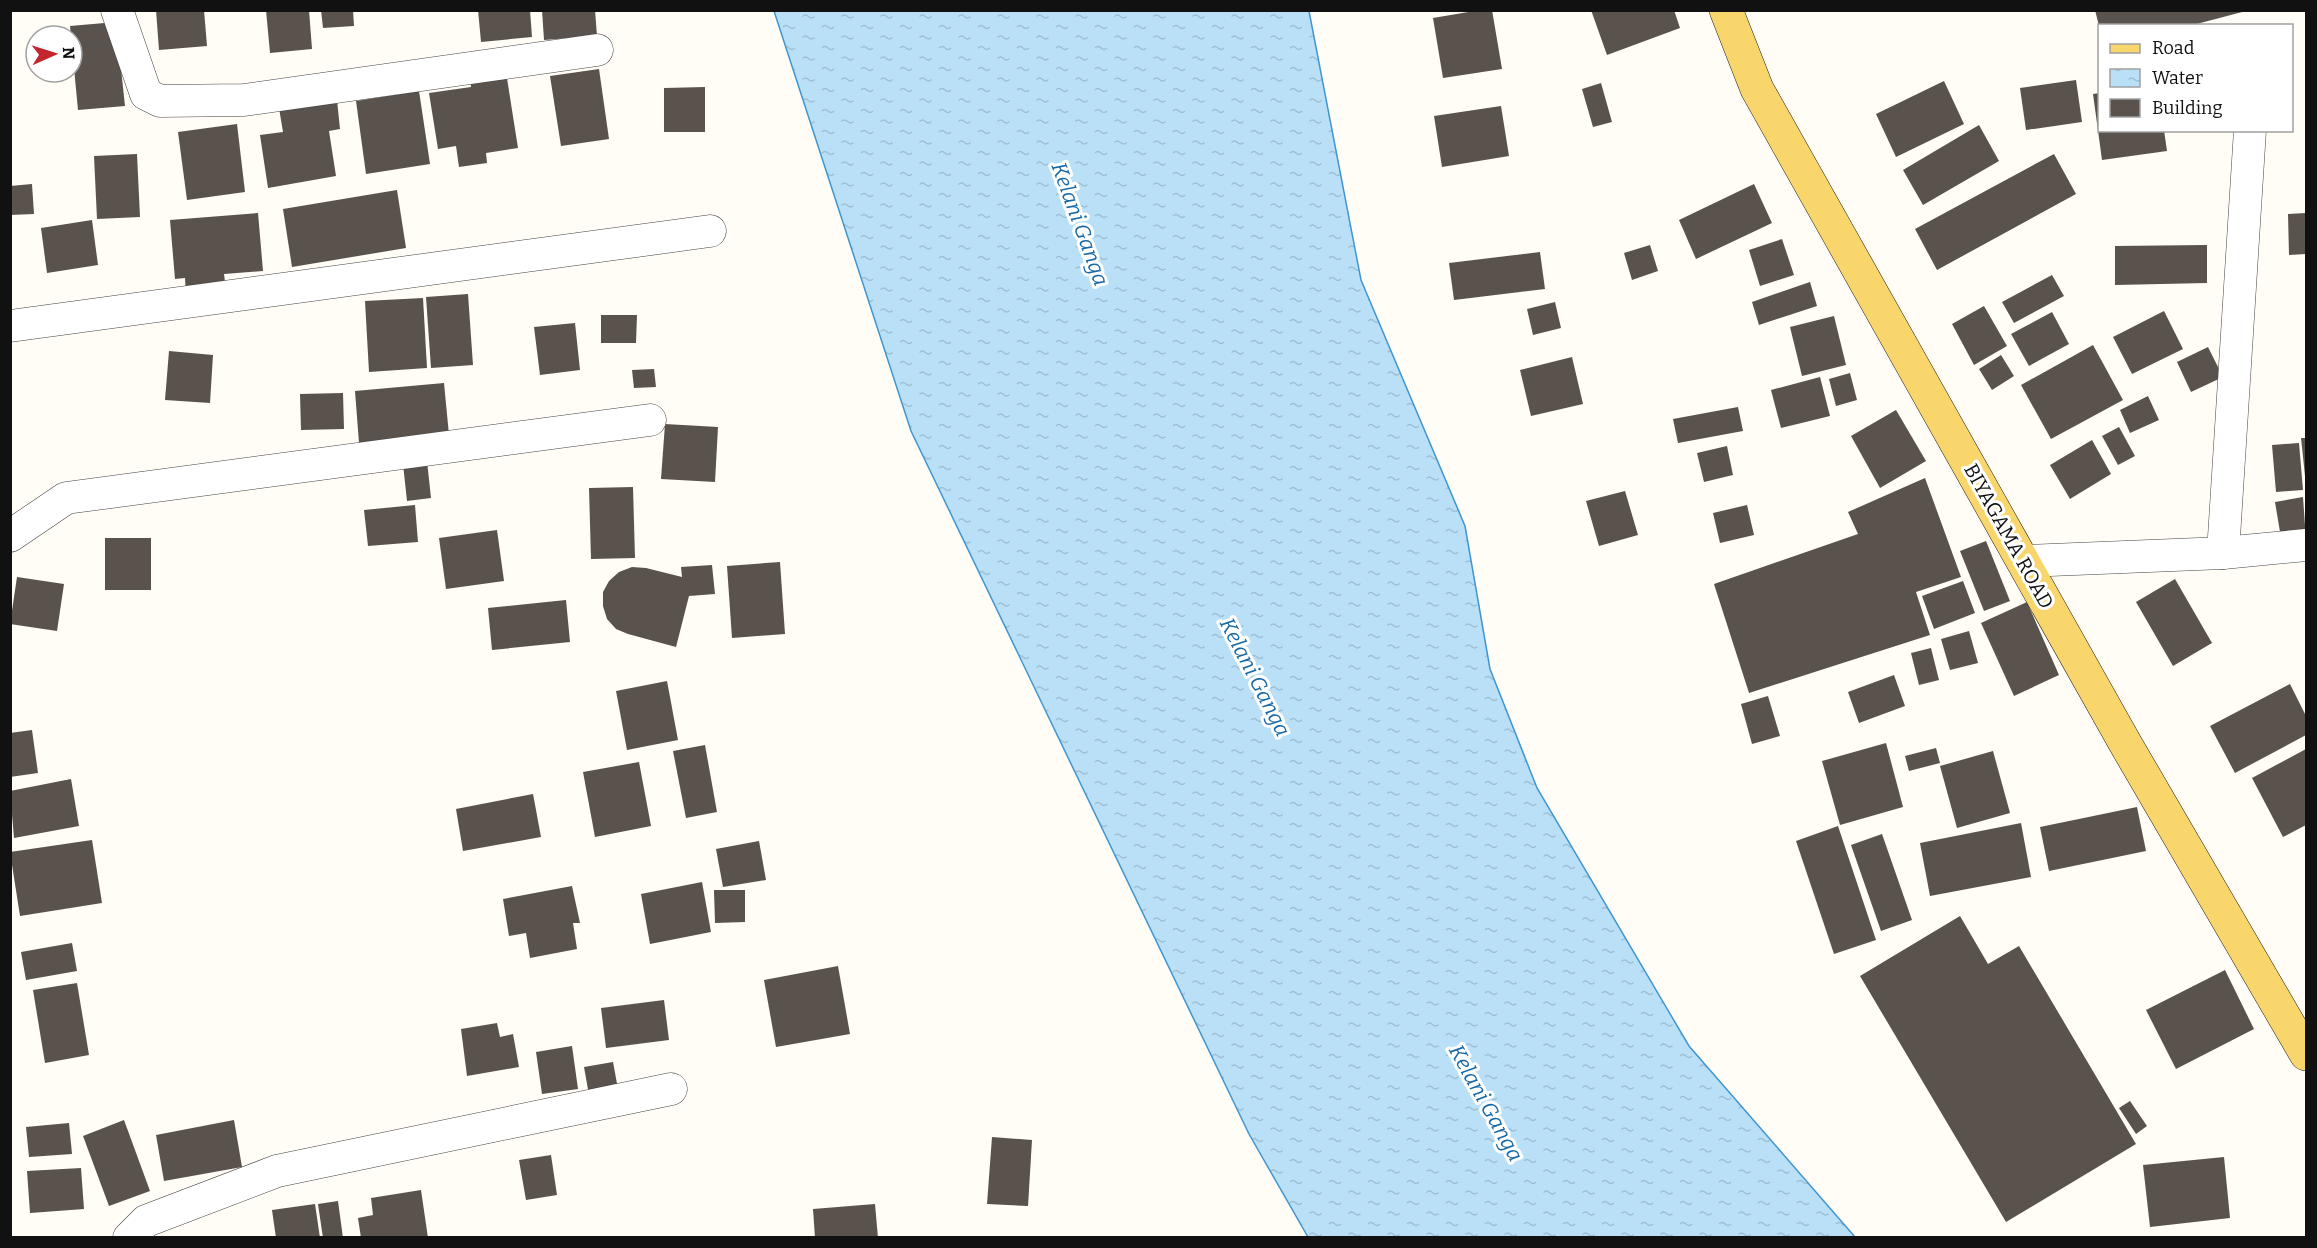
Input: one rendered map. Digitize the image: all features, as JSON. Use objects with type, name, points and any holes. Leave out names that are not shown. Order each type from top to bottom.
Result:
[{"type":"main road","name":"BIYAGAMA ROAD","points":[[1726,10],[1757,89],[2307,1054]]},
{"type":"street","points":[[117,10],[146,94],[160,101],[244,100],[597,50]]},
{"type":"street","points":[[2223,553],[2250,132]]},
{"type":"street","points":[[10,327],[710,231]]},
{"type":"street","points":[[10,536],[66,498],[650,420]]},
{"type":"street","points":[[2024,561],[2223,553],[2307,545]]},
{"type":"street","points":[[129,1238],[146,1221],[277,1171],[671,1089]]},
{"type":"water","name":"Kelani Ganga","points":[[774,11],[1309,11],[1361,280],[1465,526],[1490,669],[1537,788],[1689,1046],[1855,1237],[1308,1237],[1249,1134],[911,431]]},
{"type":"building","points":[[156,10],[204,10],[207,46],[159,50]]},
{"type":"building","points":[[266,10],[309,10],[312,49],[270,53]]},
{"type":"building","points":[[321,10],[353,10],[354,26],[323,28]]},
{"type":"building","points":[[478,10],[530,10],[532,37],[481,42]]},
{"type":"building","points":[[542,10],[595,10],[597,36],[544,40]]},
{"type":"building","points":[[1492,10],[1502,69],[1443,78],[1433,18]]},
{"type":"building","points":[[1591,10],[1674,10],[1680,28],[1607,55]]},
{"type":"building","points":[[2095,10],[2246,10],[2197,24],[2098,24]]},
{"type":"building","points":[[116,22],[125,106],[78,110],[76,84],[84,84],[84,25]]},
{"type":"building","points":[[599,69],[609,139],[561,146],[550,76]]},
{"type":"building","points":[[506,72],[518,148],[486,153],[487,163],[459,167],[456,146],[438,149],[429,93],[471,87],[470,77]]},
{"type":"building","points":[[2076,80],[2082,122],[2026,130],[2020,88]]},
{"type":"building","points":[[1944,81],[1964,124],[1896,157],[1876,114]]},
{"type":"building","points":[[1601,83],[1612,122],[1593,127],[1582,89]]},
{"type":"building","points":[[705,87],[705,132],[664,132],[664,88]]},
{"type":"building","points":[[419,91],[430,164],[366,174],[356,101]]},
{"type":"building","points":[[2098,93],[2098,131],[2093,94]]},
{"type":"building","points":[[337,100],[340,129],[329,131],[336,176],[268,188],[260,135],[283,132],[279,108]]},
{"type":"building","points":[[1501,106],[1509,156],[1442,167],[1434,116]]},
{"type":"building","points":[[237,124],[245,192],[187,200],[178,132]]},
{"type":"building","points":[[1979,125],[1999,161],[1923,205],[1903,170]]},
{"type":"building","points":[[2098,132],[2164,132],[2167,151],[2102,160]]},
{"type":"building","points":[[137,154],[140,217],[97,219],[94,156]]},
{"type":"building","points":[[2054,154],[2076,194],[1937,270],[1915,229]]},
{"type":"building","points":[[32,184],[34,214],[10,215],[10,186]]},
{"type":"building","points":[[1754,184],[1772,223],[1696,259],[1679,220]]},
{"type":"building","points":[[397,190],[406,248],[292,267],[283,209]]},
{"type":"building","points":[[258,213],[263,271],[224,274],[226,289],[186,294],[185,278],[175,279],[170,220]]},
{"type":"building","points":[[2306,213],[2306,254],[2289,255],[2288,214]]},
{"type":"building","points":[[92,220],[98,265],[47,273],[41,228]]},
{"type":"building","points":[[1782,239],[1794,275],[1760,286],[1749,250]]},
{"type":"building","points":[[1650,245],[1658,271],[1632,280],[1624,253]]},
{"type":"building","points":[[2207,245],[2207,283],[2115,285],[2115,246]]},
{"type":"building","points":[[1540,252],[1545,289],[1454,300],[1449,263]]},
{"type":"building","points":[[2052,275],[2064,296],[2014,323],[2002,302]]},
{"type":"building","points":[[1810,282],[1817,306],[1759,325],[1752,302]]},
{"type":"building","points":[[468,294],[473,365],[431,368],[426,297]]},
{"type":"building","points":[[423,298],[427,368],[369,372],[365,301]]},
{"type":"building","points":[[1555,302],[1561,328],[1533,335],[1527,309]]},
{"type":"building","points":[[1984,306],[2007,346],[1974,365],[1952,324]]},
{"type":"building","points":[[2164,311],[2183,349],[2132,374],[2113,337]]},
{"type":"building","points":[[2052,312],[2069,344],[2029,366],[2011,334]]},
{"type":"building","points":[[601,315],[637,315],[636,343],[601,343]]},
{"type":"building","points":[[1834,316],[1846,365],[1802,376],[1790,327]]},
{"type":"building","points":[[575,323],[580,370],[540,375],[534,327]]},
{"type":"building","points":[[2093,345],[2123,400],[2051,439],[2021,385]]},
{"type":"building","points":[[2208,347],[2223,377],[2191,392],[2177,362]]},
{"type":"building","points":[[169,351],[213,355],[210,403],[165,400]]},
{"type":"building","points":[[2001,355],[2014,376],[1992,390],[1979,369]]},
{"type":"building","points":[[1572,357],[1583,404],[1531,416],[1520,370]]},
{"type":"building","points":[[654,369],[656,387],[634,388],[632,370]]},
{"type":"building","points":[[1850,373],[1857,400],[1836,406],[1829,379]]},
{"type":"building","points":[[1820,377],[1830,416],[1781,428],[1771,390]]},
{"type":"building","points":[[444,383],[449,435],[359,443],[355,391]]},
{"type":"building","points":[[343,393],[344,429],[301,430],[300,394]]},
{"type":"building","points":[[2148,396],[2159,420],[2130,433],[2120,410]]},
{"type":"building","points":[[1738,407],[1743,431],[1678,443],[1673,419]]},
{"type":"building","points":[[1896,410],[1926,461],[1880,488],[1851,436]]},
{"type":"building","points":[[665,424],[718,427],[715,482],[661,479]]},
{"type":"building","points":[[2119,427],[2135,456],[2118,465],[2102,436]]},
{"type":"building","points":[[2301,438],[2306,438],[2306,476],[2305,476]]},
{"type":"building","points":[[2092,440],[2111,474],[2070,499],[2050,465]]},
{"type":"building","points":[[2299,443],[2303,490],[2276,492],[2272,445]]},
{"type":"building","points":[[1727,446],[1733,475],[1704,482],[1697,453]]},
{"type":"building","points":[[427,461],[431,498],[407,501],[403,464]]},
{"type":"building","points":[[1925,478],[1961,577],[1916,592],[1930,635],[1749,693],[1714,584],[1858,534],[1848,512]]},
{"type":"building","points":[[633,487],[635,558],[591,559],[589,488]]},
{"type":"building","points":[[1625,491],[1638,535],[1599,546],[1586,501]]},
{"type":"building","points":[[2303,497],[2306,539],[2282,544],[2275,502]]},
{"type":"building","points":[[415,505],[418,542],[368,546],[364,510]]},
{"type":"building","points":[[1747,505],[1754,535],[1720,543],[1713,513]]},
{"type":"building","points":[[497,530],[504,581],[446,589],[439,538]]},
{"type":"building","points":[[105,538],[151,538],[151,590],[105,590]]},
{"type":"building","points":[[1986,541],[2010,601],[1984,611],[1960,551]]},
{"type":"building","points":[[780,562],[785,634],[732,638],[727,566]]},
{"type":"building","points":[[712,565],[715,594],[689,596],[676,647],[628,634],[616,629],[607,619],[603,606],[603,592],[609,581],[619,572],[632,567],[646,568],[682,577],[681,567]]},
{"type":"building","points":[[17,577],[64,584],[57,631],[10,624]]},
{"type":"building","points":[[2175,579],[2212,643],[2173,666],[2136,602]]},
{"type":"building","points":[[1963,581],[1975,613],[1934,629],[1922,596]]},
{"type":"building","points":[[566,600],[570,642],[492,650],[488,608]]},
{"type":"building","points":[[2027,602],[2059,675],[2014,696],[1981,623]]},
{"type":"building","points":[[1969,631],[1978,663],[1950,670],[1941,639]]},
{"type":"building","points":[[1931,648],[1939,680],[1919,685],[1911,653]]},
{"type":"building","points":[[1894,675],[1905,706],[1859,723],[1848,692]]},
{"type":"building","points":[[667,681],[678,740],[627,750],[616,691]]},
{"type":"building","points":[[2290,684],[2306,716],[2306,735],[2235,773],[2210,726]]},
{"type":"building","points":[[1768,696],[1780,736],[1752,744],[1741,704]]},
{"type":"building","points":[[32,730],[38,773],[10,777],[10,733]]},
{"type":"building","points":[[1886,743],[1903,807],[1840,825],[1822,761]]},
{"type":"building","points":[[705,745],[717,812],[686,818],[673,751]]},
{"type":"building","points":[[1936,748],[1940,763],[1909,771],[1905,756]]},
{"type":"building","points":[[2306,749],[2306,825],[2283,837],[2252,778]]},
{"type":"building","points":[[1993,751],[2010,813],[1957,828],[1940,766]]},
{"type":"building","points":[[639,762],[651,826],[595,837],[583,772]]},
{"type":"building","points":[[71,779],[79,826],[14,838],[10,791]]},
{"type":"building","points":[[533,794],[541,837],[463,851],[456,809]]},
{"type":"building","points":[[2137,807],[2146,851],[2049,871],[2040,827]]},
{"type":"building","points":[[2021,823],[2031,877],[1930,896],[1920,843]]},
{"type":"building","points":[[1838,826],[1876,940],[1834,954],[1796,841]]},
{"type":"building","points":[[1882,834],[1912,920],[1881,931],[1851,845]]},
{"type":"building","points":[[92,840],[102,903],[20,916],[10,852]]},
{"type":"building","points":[[759,841],[766,880],[723,887],[716,849]]},
{"type":"building","points":[[702,882],[711,932],[650,944],[641,894]]},
{"type":"building","points":[[572,886],[580,923],[573,923],[577,949],[530,958],[526,933],[509,936],[503,899]]},
{"type":"building","points":[[714,890],[745,890],[745,922],[715,923]]},
{"type":"building","points":[[1960,916],[1988,964],[2019,946],[2136,1144],[2006,1222],[1860,976]]},
{"type":"building","points":[[72,943],[77,971],[26,980],[21,952]]},
{"type":"building","points":[[838,966],[850,1034],[776,1047],[764,980]]},
{"type":"building","points":[[2225,970],[2254,1029],[2176,1069],[2146,1010]]},
{"type":"building","points":[[77,983],[89,1055],[45,1063],[33,990]]},
{"type":"building","points":[[664,1000],[669,1040],[606,1048],[601,1008]]},
{"type":"building","points":[[497,1023],[500,1037],[513,1034],[519,1067],[467,1076],[461,1029]]},
{"type":"building","points":[[572,1046],[578,1089],[542,1094],[536,1052]]},
{"type":"building","points":[[613,1062],[618,1089],[589,1095],[584,1067]]},
{"type":"building","points":[[2130,1101],[2147,1126],[2136,1134],[2119,1108]]},
{"type":"building","points":[[124,1120],[150,1191],[109,1206],[83,1136]]},
{"type":"building","points":[[234,1120],[242,1167],[164,1181],[156,1135]]},
{"type":"building","points":[[69,1123],[72,1154],[29,1157],[26,1127]]},
{"type":"building","points":[[992,1137],[1032,1140],[1028,1206],[987,1204]]},
{"type":"building","points":[[551,1155],[557,1195],[526,1200],[519,1160]]},
{"type":"building","points":[[2224,1157],[2230,1218],[2150,1227],[2143,1165]]},
{"type":"building","points":[[81,1168],[84,1209],[30,1213],[27,1171]]},
{"type":"building","points":[[421,1190],[428,1238],[361,1238],[358,1218],[373,1215],[371,1198]]},
{"type":"building","points":[[338,1201],[343,1238],[323,1238],[318,1204]]},
{"type":"building","points":[[315,1204],[320,1238],[276,1238],[272,1210]]},
{"type":"building","points":[[875,1204],[878,1238],[815,1238],[813,1209]]}]
